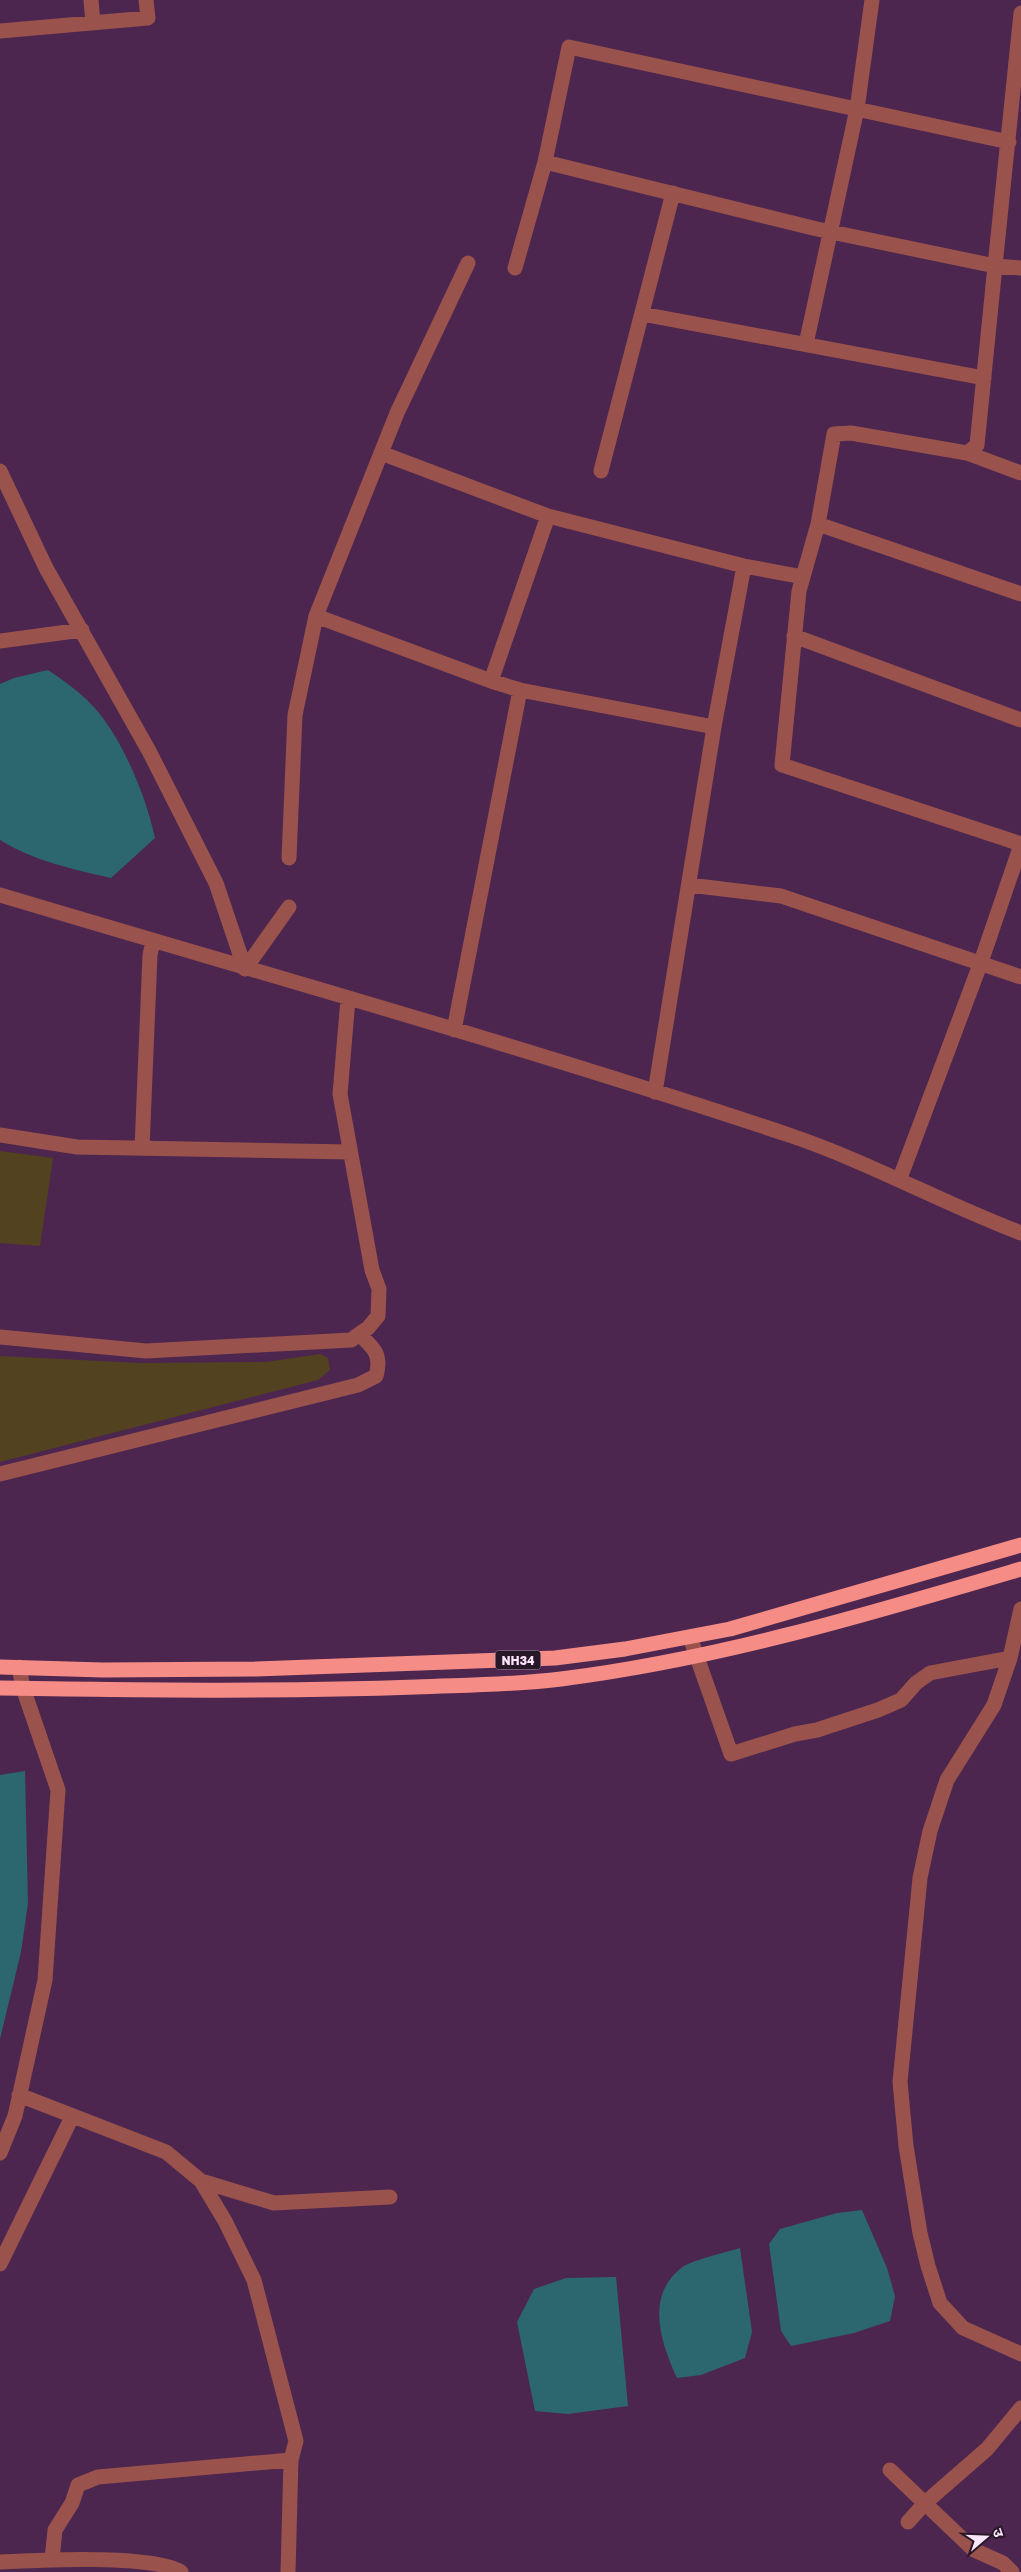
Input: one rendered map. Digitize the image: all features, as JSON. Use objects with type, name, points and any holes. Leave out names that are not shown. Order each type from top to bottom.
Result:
[{"type":"highway","name":"NH34","points":[[0,1667],[103,1670],[256,1669],[545,1659],[625,1649],[739,1627],[1021,1545]]},
{"type":"highway","name":"NH34","points":[[0,1688],[307,1691],[558,1680],[698,1658],[850,1620],[1021,1569]]},
{"type":"street","points":[[91,0],[93,23]]},
{"type":"street","points":[[0,31],[148,18],[146,0]]},
{"type":"street","points":[[806,344],[857,110],[872,0]]},
{"type":"street","points":[[967,453],[977,445],[1021,13]]},
{"type":"street","points":[[515,268],[545,162],[569,47],[1009,142]]},
{"type":"street","points":[[545,162],[830,232],[995,266],[1021,268]]},
{"type":"street","points":[[601,470],[673,194]]},
{"type":"street","points":[[289,858],[294,715],[316,616],[397,413],[468,263]]},
{"type":"street","points":[[642,314],[984,378]]},
{"type":"street","points":[[900,1178],[981,962],[1021,845],[782,765],[794,636],[803,577],[818,524],[834,434],[851,433],[967,453],[1021,473]]},
{"type":"street","points":[[381,453],[548,516],[744,566],[803,577]]},
{"type":"street","points":[[0,471],[46,568],[149,751],[216,883],[245,968]]},
{"type":"street","points":[[491,681],[548,516]]},
{"type":"street","points":[[818,524],[1021,594]]},
{"type":"street","points":[[655,1092],[714,727],[744,566]]},
{"type":"street","points":[[316,616],[520,690],[714,727]]},
{"type":"street","points":[[0,641],[82,630]]},
{"type":"street","points":[[794,636],[1021,720]]},
{"type":"street","points":[[454,1030],[520,690]]},
{"type":"street","points":[[688,885],[781,896],[1021,976]]},
{"type":"street","points":[[0,894],[454,1030],[794,1137],[900,1178],[1021,1233]]},
{"type":"street","points":[[245,968],[289,907]]},
{"type":"street","points":[[142,1148],[150,955],[153,941]]},
{"type":"street","points":[[0,1337],[146,1351],[351,1340],[378,1316],[379,1289],[372,1270],[340,1094],[348,999]]},
{"type":"street","points":[[0,1135],[77,1147],[350,1152]]},
{"type":"street","points":[[0,1474],[358,1385],[376,1376],[380,1363],[374,1348],[359,1334]]},
{"type":"street","points":[[1021,1609],[1010,1658],[994,1705],[947,1780],[930,1831],[920,1878],[900,2082],[906,2146],[920,2233],[940,2303],[963,2328],[1021,2354]]},
{"type":"street","points":[[690,1637],[732,1754],[795,1734],[817,1730],[878,1710],[901,1700],[916,1683],[930,1673],[1010,1658]]},
{"type":"street","points":[[0,2153],[15,2116],[45,1980],[58,1790],[23,1688],[19,1668]]},
{"type":"street","points":[[20,2094],[72,2117],[166,2152],[201,2181],[225,2221],[254,2280],[296,2441],[291,2460],[288,2572]]},
{"type":"street","points":[[0,2264],[72,2117]]},
{"type":"street","points":[[201,2181],[274,2203],[390,2197]]},
{"type":"street","points":[[908,2522],[926,2503],[986,2449],[1021,2408]]},
{"type":"street","points":[[52,2559],[55,2530],[72,2503],[78,2484],[98,2477],[291,2460]]},
{"type":"street","points":[[890,2470],[974,2550],[1003,2563],[1012,2572]]},
{"type":"street","points":[[0,2562],[52,2559],[68,2566],[104,2566],[135,2561],[181,2572]]},
{"type":"shaded area","points":[[48,670],[85,698],[112,731],[131,766],[151,821],[155,838],[111,878],[40,859],[0,840],[0,684],[14,678]]},
{"type":"shaded area","points":[[0,1151],[53,1158],[40,1246],[0,1243]]},
{"type":"shaded area","points":[[320,1354],[328,1358],[330,1370],[318,1380],[0,1462],[0,1356],[140,1363],[266,1362]]},
{"type":"shaded area","points":[[25,1771],[28,1903],[21,1952],[0,2039],[0,1775]]},
{"type":"shaded area","points":[[862,2210],[887,2268],[895,2296],[890,2321],[854,2333],[791,2346],[781,2331],[769,2244],[780,2229],[837,2213]]},
{"type":"shaded area","points":[[740,2248],[752,2332],[745,2358],[701,2375],[677,2378],[662,2335],[660,2306],[663,2292],[670,2280],[685,2265]]},
{"type":"shaded area","points":[[616,2277],[628,2406],[568,2414],[535,2411],[517,2322],[534,2289],[566,2278]]}]
